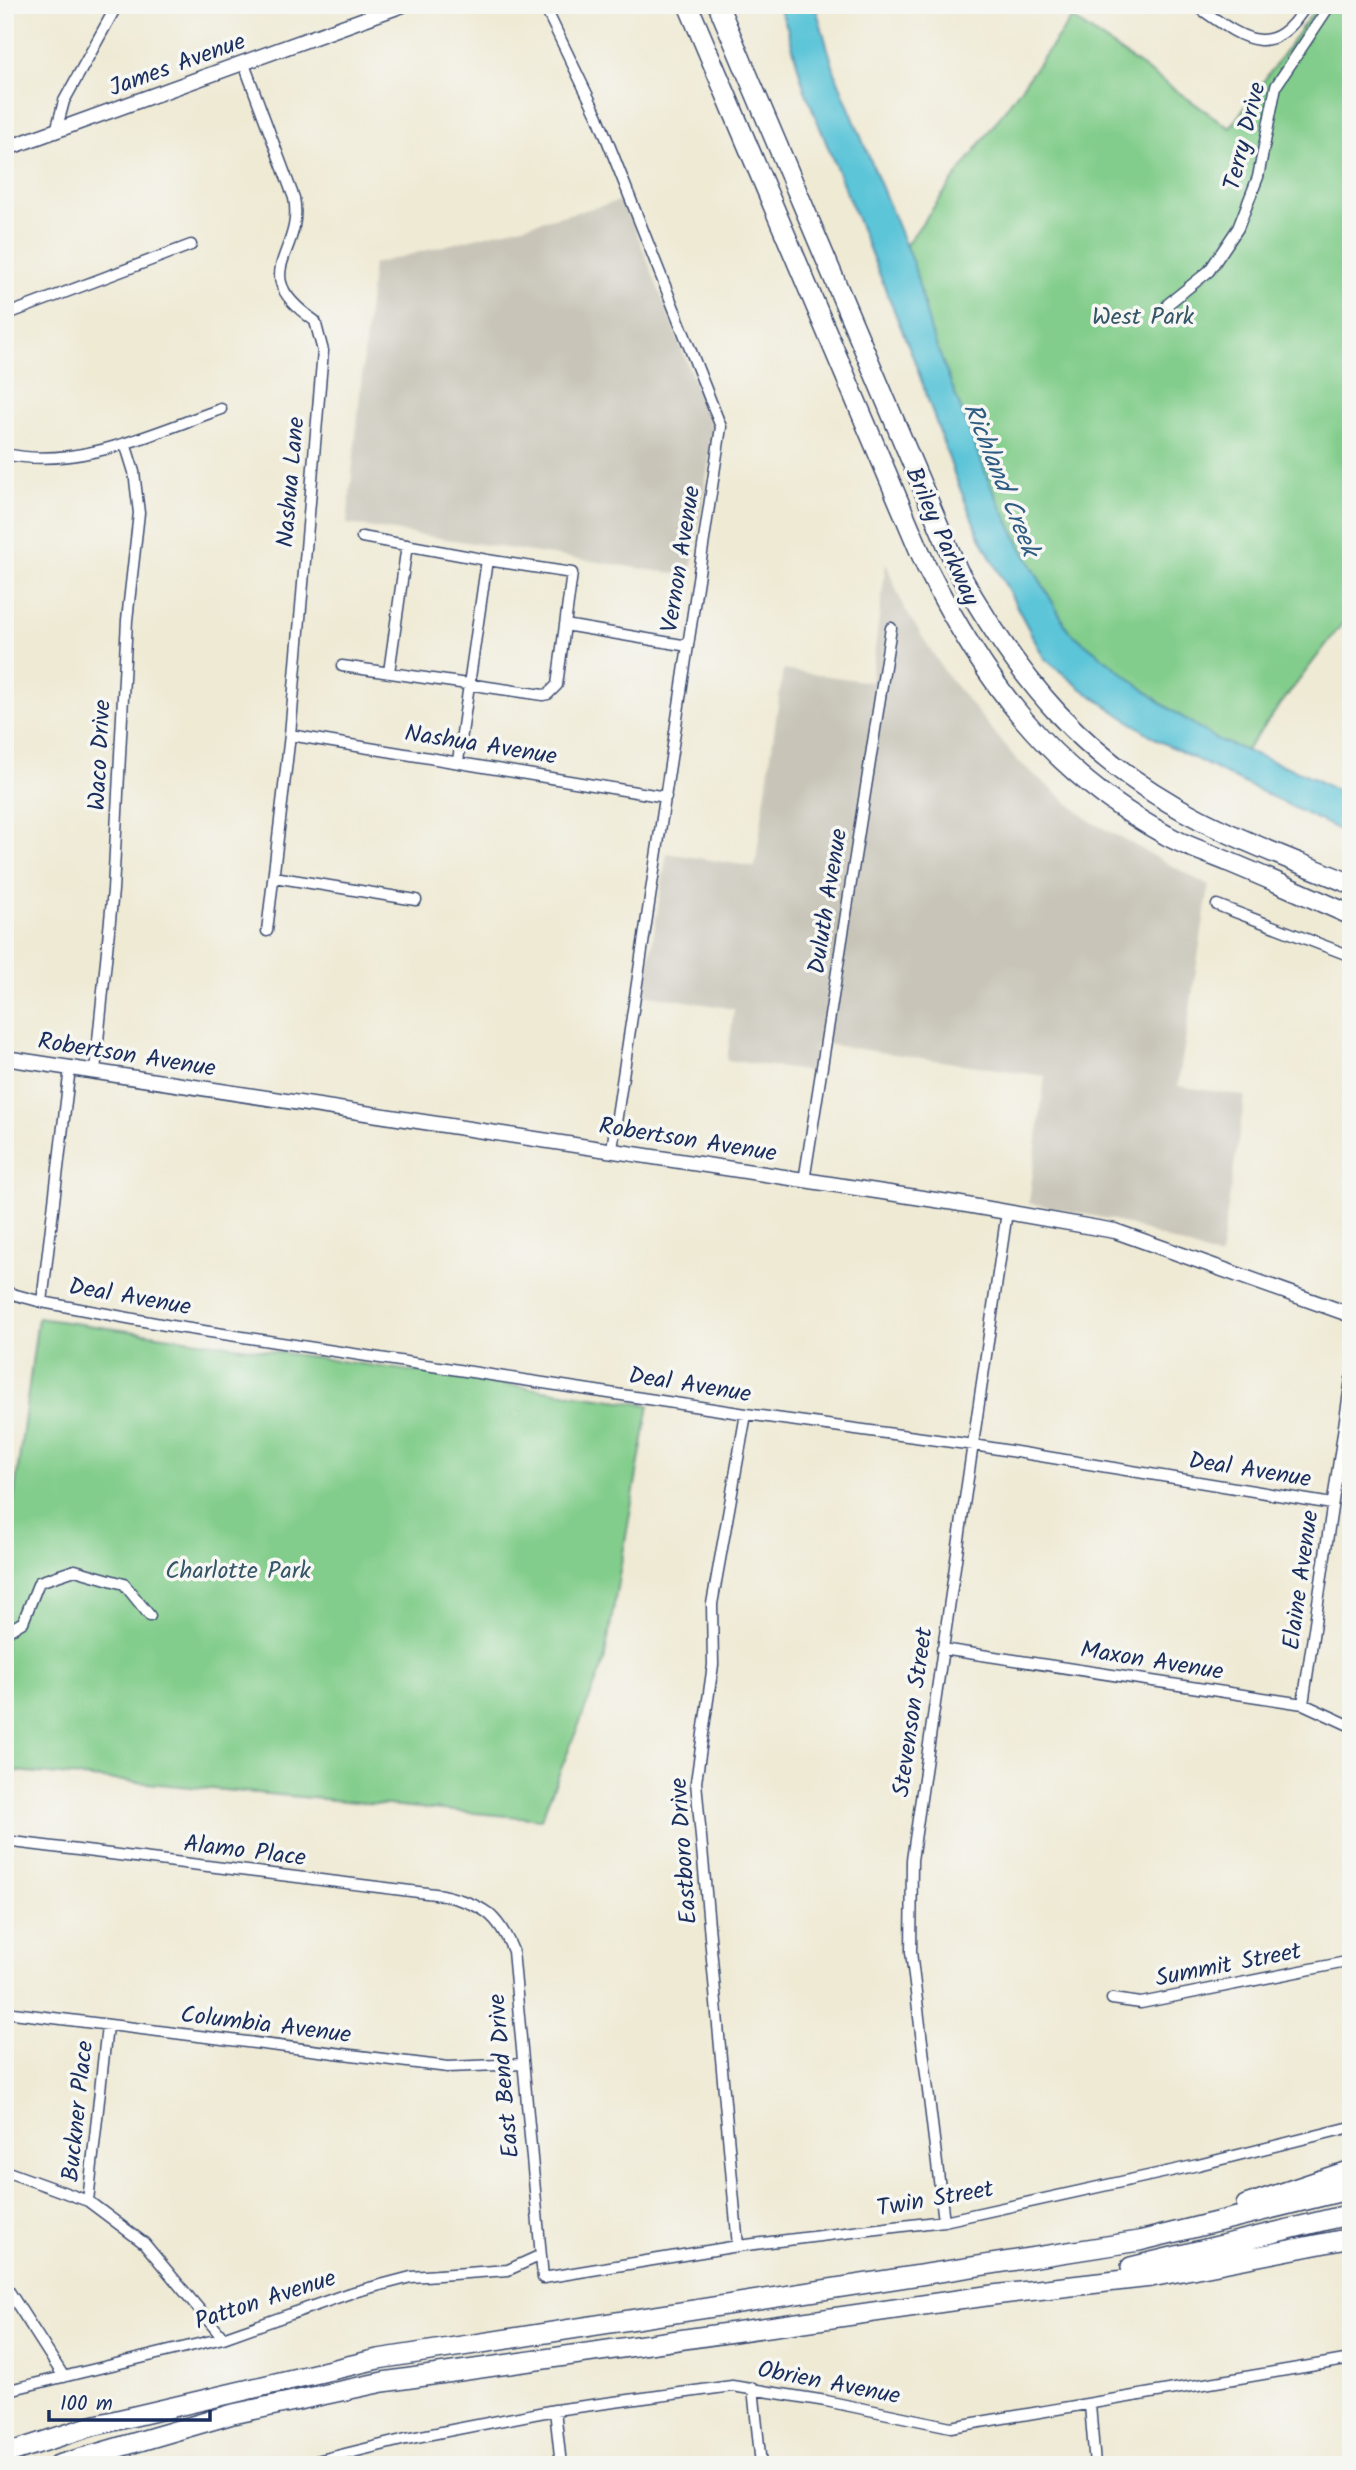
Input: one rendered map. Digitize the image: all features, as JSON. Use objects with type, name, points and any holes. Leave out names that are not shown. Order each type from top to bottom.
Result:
[{"type":"highway","name":"Briley Parkway","points":[[688,5],[926,566],[961,634],[997,686],[1031,732],[1076,772],[1133,814],[1167,835],[1351,915]]},
{"type":"highway","name":"Briley Parkway","points":[[718,5],[958,571],[993,633],[1021,674],[1085,743],[1134,780],[1199,819],[1351,884]]},
{"type":"highway","points":[[1164,2235],[1351,2170]]},
{"type":"highway","points":[[5,2454],[92,2426],[378,2359],[986,2267],[1164,2235],[1351,2189]]},
{"type":"highway","points":[[993,2295],[1151,2263],[1351,2214]]},
{"type":"highway","points":[[58,2465],[233,2414],[383,2382],[993,2295],[1151,2277],[1351,2238]]},
{"type":"street","points":[[56,131],[64,101],[117,5]]},
{"type":"street","name":"James Avenue","points":[[5,149],[403,5]]},
{"type":"street","name":"Vernon Avenue","points":[[544,5],[598,117],[722,427],[612,1149]]},
{"type":"street","points":[[1195,5],[1237,34],[1258,42],[1278,38],[1294,26],[1306,5]]},
{"type":"street","name":"Terry Drive","points":[[1168,304],[1209,271],[1238,228],[1258,177],[1276,86],[1330,5]]},
{"type":"street","name":"Nashua Lane","points":[[244,64],[294,198],[298,218],[280,268],[281,287],[291,305],[315,321],[323,351],[290,734],[267,931]]},
{"type":"street","points":[[5,315],[191,245]]},
{"type":"street","points":[[5,454],[28,459],[89,454],[221,409]]},
{"type":"street","name":"Waco Drive","points":[[95,1071],[113,890],[127,620],[139,513],[134,472],[125,443]]},
{"type":"street","points":[[342,666],[548,694],[557,685],[572,573],[362,537]]},
{"type":"street","points":[[389,672],[407,545]]},
{"type":"street","points":[[458,761],[487,560]]},
{"type":"street","points":[[565,625],[688,646]]},
{"type":"street","name":"Duluth Avenue","points":[[804,1181],[891,628]]},
{"type":"street","name":"Nashua Avenue","points":[[290,734],[666,797]]},
{"type":"street","points":[[274,877],[416,900]]},
{"type":"street","points":[[1217,905],[1351,957]]},
{"type":"street","name":"Robertson Avenue","points":[[5,1058],[612,1149],[1115,1231],[1351,1315]]},
{"type":"street","points":[[42,1302],[70,1068]]},
{"type":"street","name":"Stevenson Street","points":[[944,2221],[911,1952],[912,1860],[1007,1212]]},
{"type":"street","name":"Deal Avenue","points":[[5,1292],[42,1302],[171,1326],[746,1415],[974,1445],[1332,1504]]},
{"type":"street","name":"Elaine Avenue","points":[[1303,1704],[1351,1379]]},
{"type":"street","name":"Eastboro Drive","points":[[738,2246],[696,1782],[713,1665],[712,1604],[746,1415]]},
{"type":"street","points":[[5,1633],[23,1622],[39,1582],[75,1570],[124,1584],[150,1615]]},
{"type":"street","name":"Maxon Avenue","points":[[942,1649],[1303,1704],[1351,1726]]},
{"type":"street","name":"Alamo Place","points":[[5,1841],[443,1895],[480,1905]]},
{"type":"street","name":"East Bend Drive","points":[[480,1905],[502,1926],[513,1951],[539,2256]]},
{"type":"street","name":"Summit Street","points":[[1112,1999],[1142,2003],[1351,1961]]},
{"type":"street","name":"Columbia Avenue","points":[[5,2012],[448,2067],[522,2064]]},
{"type":"street","name":"Buckner Place","points":[[88,2201],[107,2026]]},
{"type":"street","name":"Twin Street","points":[[539,2256],[543,2278],[738,2246],[944,2221],[1198,2165],[1351,2127]]},
{"type":"street","points":[[5,2171],[88,2201],[144,2243],[223,2338]]},
{"type":"street","name":"Patton Avenue","points":[[5,2392],[223,2338],[350,2294],[411,2277],[508,2270],[539,2256]]},
{"type":"street","points":[[5,2285],[64,2377]]},
{"type":"street","name":"Obrien Avenue","points":[[307,2464],[555,2410],[732,2386],[951,2427],[1351,2359]]},
{"type":"street","points":[[752,2388],[761,2465]]},
{"type":"street","points":[[1090,2405],[1095,2465]]},
{"type":"street","points":[[555,2410],[561,2465]]},
{"type":"shaded area","points":[[624,200],[714,432],[690,576],[347,524],[373,264]]},
{"type":"shaded area","points":[[886,563],[903,606],[946,674],[1017,760],[1090,821],[1209,886],[1178,1086],[1245,1096],[1220,1258],[1118,1221],[1029,1203],[1045,1076],[817,1043],[812,1072],[727,1060],[734,1009],[644,994],[667,853],[755,867],[783,670],[871,682]]},
{"type":"green space","name":"West Park","points":[[1318,5],[1351,5],[1351,612],[1239,759],[1056,628],[987,504],[901,252],[1072,18],[1230,128]]},
{"type":"green space","name":"Charlotte Park","points":[[38,1318],[649,1405],[604,1662],[541,1819],[5,1770],[5,1565]]},
{"type":"water","points":[[778,5],[815,5],[836,76],[914,266],[931,332],[991,486],[1020,545],[1069,631],[1164,705],[1216,739],[1305,774],[1351,798],[1351,836],[1159,741],[1083,690],[1044,658],[978,533],[913,357],[804,88]]},
{"type":"water label","name":"Richland Creek","points":[[1002,479]]}]
